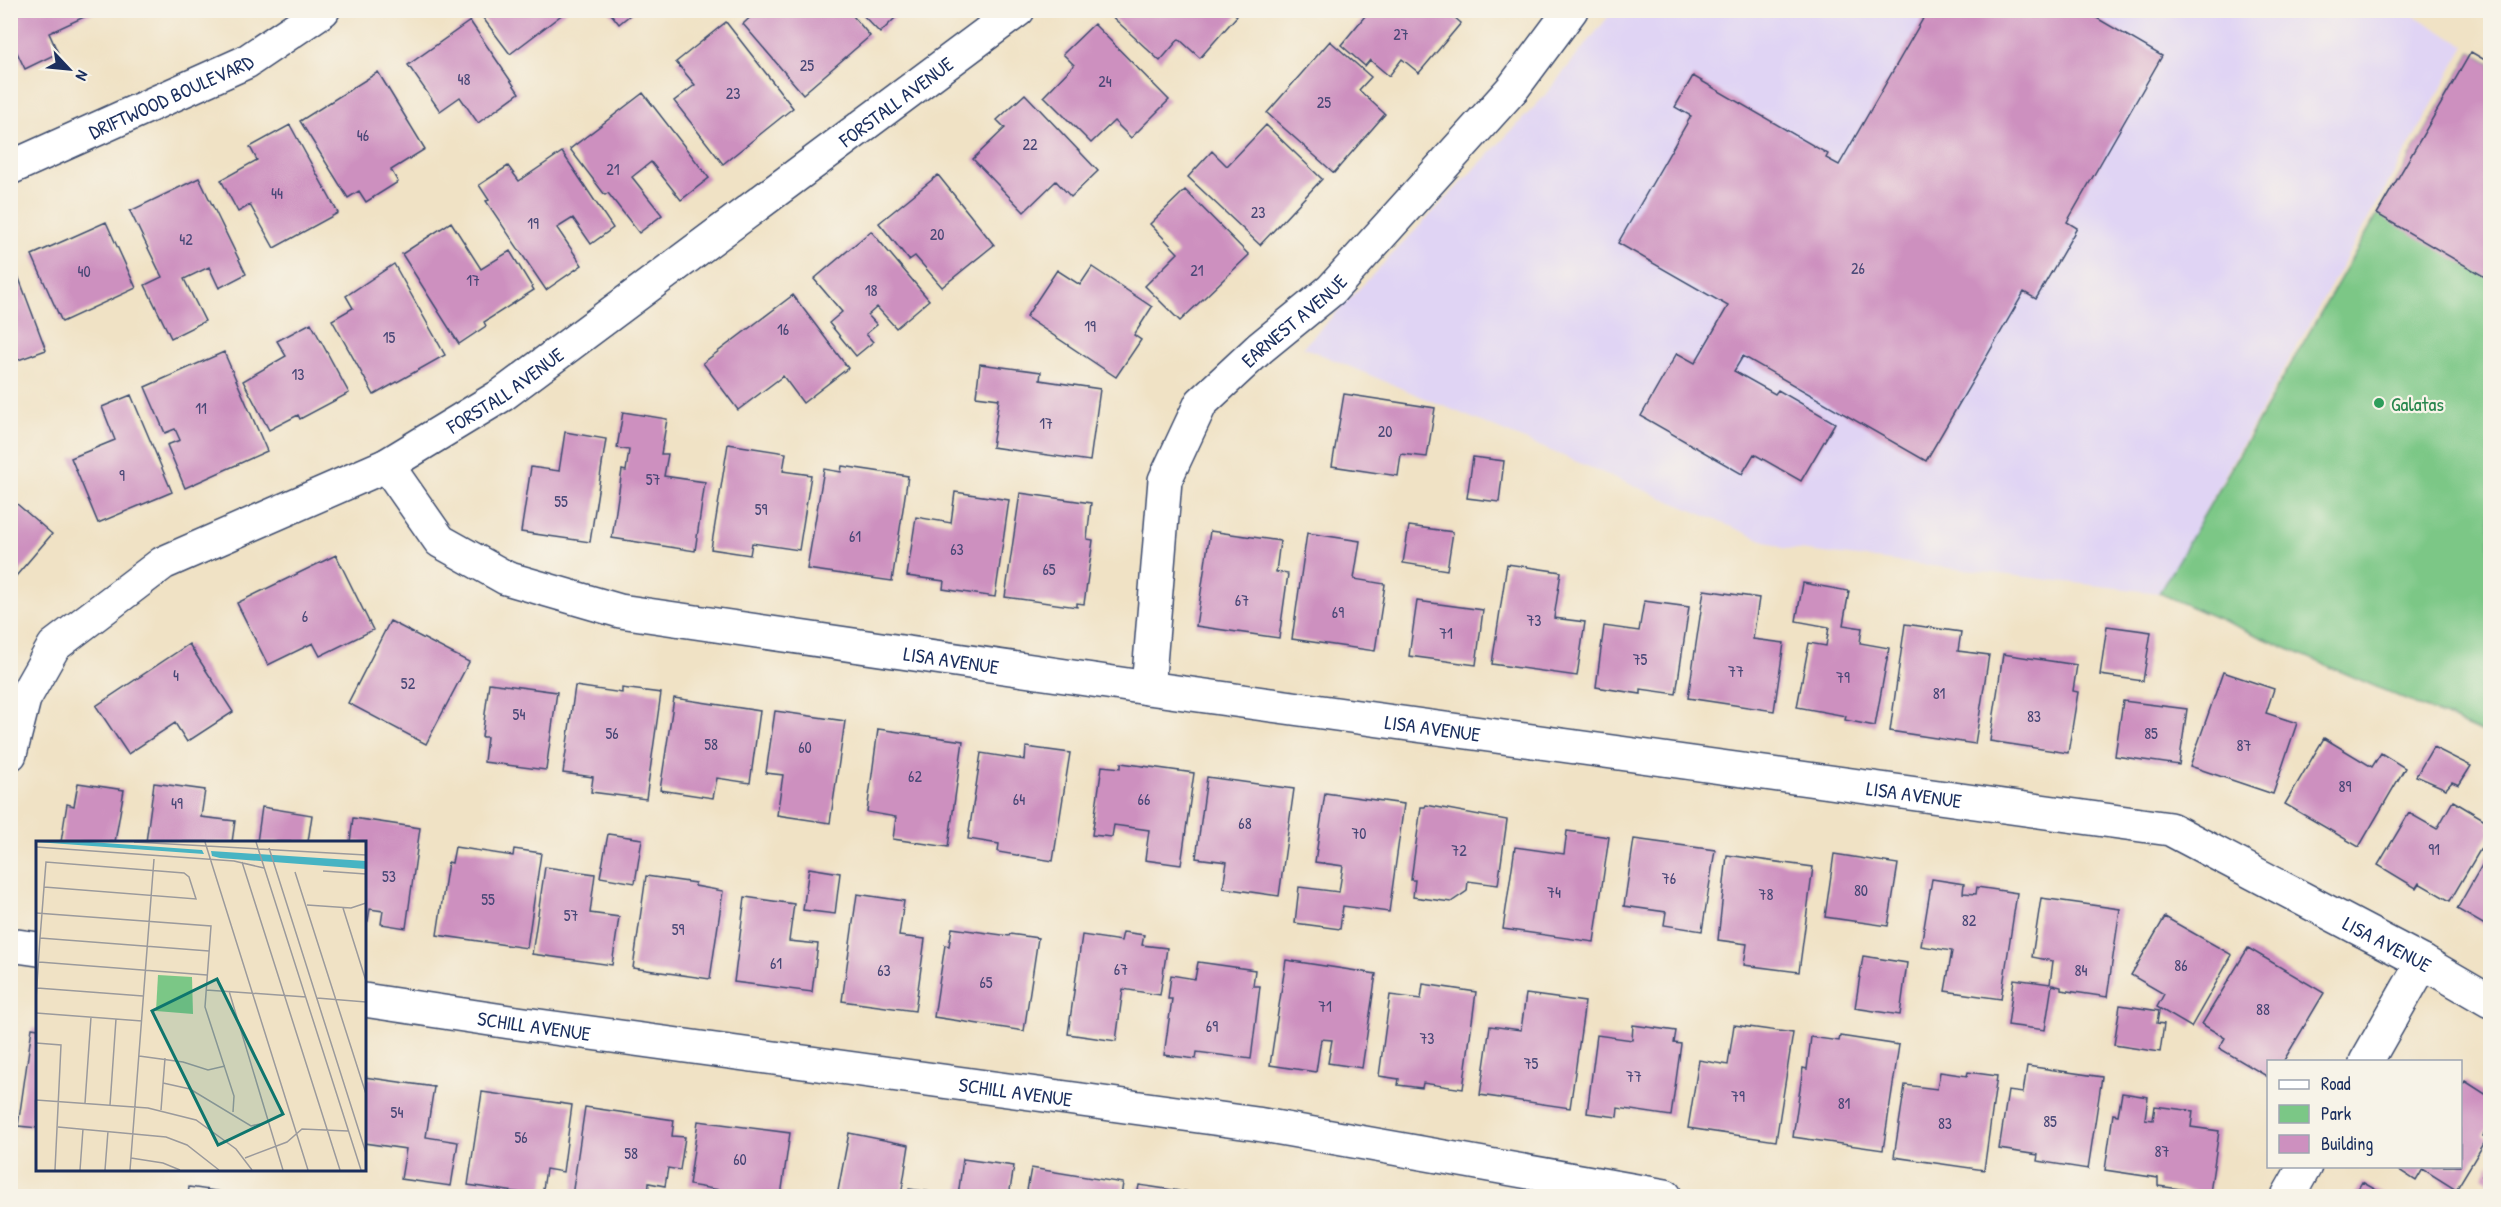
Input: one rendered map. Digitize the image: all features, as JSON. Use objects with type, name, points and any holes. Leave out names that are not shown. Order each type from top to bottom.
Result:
[{"type":"street","name":"DRIFTWOOD BOULEVARD","points":[[10,168],[246,62],[322,10]]},
{"type":"street","name":"FORSTALL AVENUE","points":[[10,754],[24,699],[54,646],[163,563],[387,465],[502,395],[1018,10]]},
{"type":"street","name":"EARNEST AVENUE","points":[[1148,687],[1165,480],[1201,404],[1260,348],[1331,290],[1513,88],[1571,10]]},
{"type":"street","name":"LISA AVENUE","points":[[387,465],[440,541],[506,578],[621,611],[1148,687],[2170,829],[2424,962],[2490,1002]]},
{"type":"street","points":[[10,945],[36,949]]},
{"type":"street","points":[[2367,1060],[2424,962]]},
{"type":"street","name":"SCHILL AVENUE","points":[[366,1000],[1257,1124],[1665,1197]]},
{"type":"street","points":[[2288,1197],[2304,1168]]},
{"type":"shaded area","points":[[2405,10],[2465,46],[2159,593],[1782,548],[1303,347],[1541,100],[1613,11]]},
{"type":"green space","name":"Galatas","points":[[2471,52],[2490,63],[2490,736],[2159,593]]},
{"type":"building","points":[[10,10],[99,10],[49,33],[58,53],[25,69],[10,38]]},
{"type":"building","points":[[477,10],[568,10],[510,54]]},
{"type":"building","points":[[608,10],[636,10],[619,24]]},
{"type":"building","points":[[758,10],[848,10],[870,36],[803,94],[743,24]]},
{"type":"building","points":[[858,10],[903,10],[880,33]]},
{"type":"building","points":[[1110,10],[1231,10],[1237,16],[1200,58],[1179,39],[1160,61],[1108,13]]},
{"type":"building","points":[[1370,10],[1446,10],[1461,23],[1419,73],[1402,59],[1389,76],[1370,60],[1365,66],[1341,45]]},
{"type":"building","points":[[1928,10],[2083,10],[2162,56],[2067,222],[2077,228],[2036,299],[2024,292],[1926,461],[1743,356],[1734,371],[1775,394],[1778,390],[1835,423],[1801,481],[1754,454],[1742,474],[1641,416],[1677,353],[1695,363],[1728,306],[1618,243],[1691,116],[1675,107],[1693,76],[1828,154],[1826,158],[1839,165]]},
{"type":"building","points":[[470,21],[519,93],[478,123],[460,97],[440,111],[408,65]]},
{"type":"building","points":[[726,22],[793,108],[723,164],[674,101],[695,85],[676,62]]},
{"type":"building","points":[[1094,24],[1169,100],[1131,138],[1114,121],[1091,143],[1044,96],[1074,65],[1063,54]]},
{"type":"building","points":[[1330,41],[1371,77],[1359,90],[1385,114],[1334,173],[1267,113]]},
{"type":"building","points":[[2471,52],[2490,63],[2490,280],[2377,214]]},
{"type":"building","points":[[378,72],[425,149],[391,170],[398,182],[366,202],[359,191],[348,198],[300,121]]},
{"type":"building","points":[[643,93],[709,178],[681,200],[651,162],[632,177],[662,215],[639,233],[608,193],[605,195],[570,149]]},
{"type":"building","points":[[1025,94],[1098,171],[1071,197],[1056,181],[1024,212],[973,159],[1005,128],[997,120]]},
{"type":"building","points":[[290,125],[338,213],[274,248],[250,205],[238,212],[221,180],[257,160],[250,147]]},
{"type":"building","points":[[1266,125],[1322,179],[1260,245],[1188,177],[1212,151],[1227,166]]},
{"type":"building","points":[[562,152],[613,228],[591,244],[573,218],[557,228],[582,265],[546,290],[486,201],[489,200],[479,185],[508,166],[519,181]]},
{"type":"building","points":[[938,175],[994,245],[942,287],[915,256],[909,260],[879,223]]},
{"type":"building","points":[[199,178],[246,274],[219,288],[209,267],[184,279],[205,321],[171,338],[145,285],[162,277],[130,211]]},
{"type":"building","points":[[1185,190],[1249,255],[1180,321],[1145,286],[1178,253],[1150,224]]},
{"type":"building","points":[[106,222],[136,288],[62,322],[32,255]]},
{"type":"building","points":[[451,222],[481,269],[510,251],[534,290],[484,322],[486,326],[459,344],[402,254]]},
{"type":"building","points":[[871,231],[929,300],[896,328],[877,307],[868,315],[877,325],[866,334],[873,342],[856,356],[829,323],[842,312],[814,279]]},
{"type":"building","points":[[394,264],[445,355],[374,395],[332,320],[353,308],[346,296]]},
{"type":"building","points":[[14,265],[46,350],[10,363],[10,267]]},
{"type":"building","points":[[1092,267],[1152,307],[1134,335],[1141,340],[1116,377],[1026,317],[1057,270],[1080,285]]},
{"type":"building","points":[[793,295],[848,368],[803,403],[783,376],[738,410],[703,363]]},
{"type":"building","points":[[311,323],[349,393],[300,419],[298,415],[269,430],[243,381],[286,356],[277,341]]},
{"type":"building","points":[[224,352],[267,451],[185,488],[167,445],[180,440],[175,429],[165,433],[145,387]]},
{"type":"building","points":[[980,364],[1041,372],[1040,380],[1100,389],[1090,461],[992,447],[999,399],[976,396]]},
{"type":"building","points":[[1344,394],[1435,408],[1427,457],[1401,454],[1398,476],[1332,466]]},
{"type":"building","points":[[131,395],[172,492],[98,523],[71,458],[115,440],[102,407]]},
{"type":"building","points":[[623,412],[667,419],[661,454],[668,454],[664,476],[705,482],[695,551],[612,538],[622,470],[626,471],[629,450],[617,448]]},
{"type":"building","points":[[565,432],[606,439],[590,542],[521,532],[531,467],[559,471]]},
{"type":"building","points":[[728,444],[786,453],[783,471],[811,475],[799,550],[752,543],[750,555],[711,549]]},
{"type":"building","points":[[1473,457],[1504,461],[1499,502],[1467,498]]},
{"type":"building","points":[[842,466],[908,476],[892,581],[807,569],[824,469],[841,472]]},
{"type":"building","points":[[955,492],[1009,500],[995,597],[943,589],[944,581],[907,576],[916,517],[951,523]]},
{"type":"building","points":[[1020,493],[1091,503],[1087,539],[1093,540],[1084,604],[1077,603],[1077,607],[1005,597]]},
{"type":"building","points":[[10,498],[52,534],[10,583]]},
{"type":"building","points":[[1409,526],[1453,532],[1447,570],[1403,563]]},
{"type":"building","points":[[1210,531],[1280,541],[1276,572],[1288,574],[1279,638],[1196,626]]},
{"type":"building","points":[[1307,533],[1360,541],[1354,579],[1385,584],[1375,651],[1292,639]]},
{"type":"building","points":[[336,555],[373,630],[320,656],[313,643],[268,665],[237,603]]},
{"type":"building","points":[[1507,564],[1561,572],[1554,618],[1585,622],[1577,676],[1492,664]]},
{"type":"building","points":[[1803,583],[1849,591],[1843,625],[1862,628],[1860,643],[1889,648],[1875,726],[1845,720],[1846,716],[1797,707],[1809,643],[1826,646],[1829,627],[1796,621]]},
{"type":"building","points":[[1704,590],[1759,598],[1753,639],[1784,643],[1774,711],[1688,698]]},
{"type":"building","points":[[1417,601],[1483,610],[1476,665],[1409,656]]},
{"type":"building","points":[[1644,601],[1689,607],[1676,694],[1641,689],[1641,694],[1596,687],[1604,626],[1639,631]]},
{"type":"building","points":[[390,621],[469,662],[426,744],[348,703]]},
{"type":"building","points":[[1905,624],[1961,632],[1958,651],[1989,655],[1975,744],[1890,731]]},
{"type":"building","points":[[2107,626],[2151,632],[2143,681],[2100,675]]},
{"type":"building","points":[[189,644],[233,712],[187,742],[175,723],[128,754],[96,706]]},
{"type":"building","points":[[2003,654],[2077,665],[2073,691],[2078,692],[2068,753],[1990,741]]},
{"type":"building","points":[[2223,672],[2274,689],[2266,713],[2297,723],[2273,794],[2190,766]]},
{"type":"building","points":[[489,683],[557,692],[546,770],[484,762],[487,737],[482,737]]},
{"type":"building","points":[[575,686],[622,693],[622,688],[661,693],[646,799],[591,792],[593,777],[563,773]]},
{"type":"building","points":[[674,698],[760,711],[750,783],[717,778],[713,798],[660,790]]},
{"type":"building","points":[[2123,701],[2187,709],[2179,765],[2115,756]]},
{"type":"building","points":[[775,711],[845,721],[830,823],[777,815],[783,775],[766,773]]},
{"type":"building","points":[[878,729],[963,741],[948,847],[893,839],[896,817],[867,812]]},
{"type":"building","points":[[2324,738],[2372,767],[2381,753],[2405,768],[2359,847],[2285,804]]},
{"type":"building","points":[[1026,747],[1070,753],[1053,861],[998,852],[999,844],[968,839],[981,753],[1025,760]]},
{"type":"building","points":[[2433,747],[2471,766],[2459,785],[2452,782],[2446,789],[2416,776]]},
{"type":"building","points":[[1121,763],[1194,773],[1181,865],[1145,860],[1149,830],[1114,825],[1112,837],[1092,835],[1102,766],[1121,768]]},
{"type":"building","points":[[1207,777],[1294,789],[1279,896],[1223,888],[1227,862],[1196,858]]},
{"type":"building","points":[[78,783],[124,790],[115,841],[61,841],[67,804],[74,806]]},
{"type":"building","points":[[154,783],[205,790],[201,817],[235,821],[232,841],[146,841]]},
{"type":"building","points":[[1325,793],[1404,804],[1389,912],[1343,906],[1340,929],[1295,923],[1299,887],[1339,892],[1343,866],[1315,862]]},
{"type":"building","points":[[2453,801],[2490,823],[2490,833],[2450,901],[2419,883],[2416,888],[2378,865],[2409,813],[2437,829]]},
{"type":"building","points":[[1426,805],[1507,820],[1498,885],[1468,881],[1467,891],[1451,902],[1413,897],[1415,880],[1411,880],[1421,807]]},
{"type":"building","points":[[262,807],[312,815],[308,841],[257,841]]},
{"type":"building","points":[[353,818],[420,828],[406,928],[381,924],[383,911],[370,909],[368,921],[366,921],[366,841],[350,841]]},
{"type":"building","points":[[1567,831],[1609,837],[1594,942],[1503,929],[1515,847],[1564,854]]},
{"type":"building","points":[[608,834],[642,839],[635,883],[600,877]]},
{"type":"building","points":[[1634,839],[1715,850],[1702,931],[1664,925],[1666,912],[1624,906]]},
{"type":"building","points":[[455,847],[513,856],[514,849],[541,853],[527,948],[437,935],[448,862],[452,863]]},
{"type":"building","points":[[2490,851],[2490,928],[2457,909]]},
{"type":"building","points":[[1834,854],[1898,864],[1888,926],[1825,917]]},
{"type":"building","points":[[1727,855],[1813,867],[1799,972],[1744,965],[1747,944],[1718,940]]},
{"type":"building","points":[[545,867],[595,874],[590,913],[619,917],[612,965],[532,954]]},
{"type":"building","points":[[809,868],[840,873],[835,914],[803,910]]},
{"type":"building","points":[[646,876],[695,883],[695,886],[723,891],[710,979],[633,968]]},
{"type":"building","points":[[1932,879],[1964,884],[1963,893],[1976,894],[1977,887],[2017,893],[2001,999],[1945,991],[1952,951],[1921,946]]},
{"type":"building","points":[[857,894],[904,901],[899,936],[925,939],[915,1011],[842,1001]]},
{"type":"building","points":[[745,897],[794,904],[789,941],[818,944],[812,992],[734,982]]},
{"type":"building","points":[[2041,898],[2120,909],[2107,997],[2061,990],[2061,987],[2052,985],[2045,1030],[2008,1025],[2014,979],[2050,984],[2053,961],[2032,957]]},
{"type":"building","points":[[2165,917],[2232,955],[2191,1027],[2157,1007],[2164,994],[2131,975]]},
{"type":"building","points":[[952,928],[1038,938],[1024,1031],[934,1017],[945,945],[949,946]]},
{"type":"building","points":[[1123,932],[1144,935],[1142,945],[1167,948],[1160,995],[1123,989],[1116,1041],[1068,1034],[1082,935],[1121,941]]},
{"type":"building","points":[[2248,948],[2324,993],[2284,1060],[2267,1060],[2267,1076],[2219,1048],[2225,1038],[2202,1024]]},
{"type":"building","points":[[1863,956],[1907,963],[1900,1015],[1855,1008]]},
{"type":"building","points":[[1286,960],[1376,974],[1362,1068],[1328,1063],[1332,1040],[1321,1039],[1316,1072],[1270,1065]]},
{"type":"building","points":[[1198,962],[1255,970],[1253,986],[1260,986],[1251,1059],[1197,1052],[1196,1059],[1164,1055],[1172,999],[1168,999],[1171,975],[1195,979]]},
{"type":"building","points":[[1423,984],[1476,992],[1463,1089],[1423,1083],[1422,1088],[1398,1085],[1399,1079],[1379,1076],[1390,995],[1421,999]]},
{"type":"building","points":[[1526,994],[1585,1002],[1570,1108],[1480,1095],[1490,1026],[1521,1030]]},
{"type":"building","points":[[2120,1005],[2159,1011],[2157,1023],[2164,1024],[2160,1052],[2114,1045]]},
{"type":"building","points":[[1633,1025],[1676,1031],[1674,1043],[1681,1044],[1671,1116],[1618,1108],[1617,1117],[1587,1113],[1597,1035],[1632,1040]]},
{"type":"building","points":[[1734,1025],[1793,1033],[1776,1141],[1688,1128],[1699,1060],[1728,1065]]},
{"type":"building","points":[[32,1028],[36,1029],[36,1128],[18,1126]]},
{"type":"building","points":[[1840,1036],[1899,1045],[1883,1150],[1793,1137],[1803,1068],[1807,1069],[1811,1037],[1839,1041]]},
{"type":"building","points":[[2027,1066],[2102,1077],[2088,1169],[2037,1161],[2038,1155],[1999,1149],[2008,1091],[2023,1093]]},
{"type":"building","points":[[1940,1072],[1967,1076],[1968,1072],[1997,1076],[1984,1170],[1894,1157],[1905,1085],[1937,1089]]},
{"type":"building","points":[[366,1077],[434,1087],[426,1137],[458,1142],[451,1186],[401,1179],[406,1149],[366,1143]]},
{"type":"building","points":[[2465,1081],[2490,1097],[2490,1124],[2483,1136],[2488,1137],[2456,1190],[2423,1169],[2416,1181],[2396,1168],[2462,1168],[2462,1085]]},
{"type":"building","points":[[482,1092],[572,1105],[563,1172],[546,1169],[542,1196],[468,1185]]},
{"type":"building","points":[[2122,1093],[2148,1097],[2145,1119],[2153,1120],[2155,1106],[2193,1111],[2191,1127],[2219,1131],[2210,1193],[2158,1186],[2158,1178],[2105,1170],[2113,1114],[2118,1115]]},
{"type":"building","points":[[585,1107],[674,1120],[672,1136],[685,1137],[680,1170],[668,1168],[665,1186],[649,1183],[648,1196],[572,1196]]},
{"type":"building","points":[[698,1121],[790,1133],[781,1196],[750,1194],[749,1196],[725,1196],[725,1191],[689,1185]]},
{"type":"building","points":[[849,1133],[909,1145],[901,1196],[837,1196]]},
{"type":"building","points":[[963,1159],[1014,1166],[1009,1196],[958,1196]]},
{"type":"building","points":[[2490,1162],[2490,1181],[2482,1176]]},
{"type":"building","points":[[1031,1168],[1123,1183],[1121,1196],[1026,1196]]},
{"type":"building","points":[[2362,1182],[2387,1196],[2354,1196]]},
{"type":"building","points":[[1139,1185],[1179,1191],[1179,1194],[1184,1195],[1184,1191],[1209,1196],[1137,1196]]},
{"type":"building","points":[[189,1187],[223,1192],[222,1196],[188,1196]]},
{"type":"building","points":[[909,1189],[954,1195],[954,1196],[908,1196]]},
{"type":"place","name":"Galatas","points":[[2379,403]]}]
